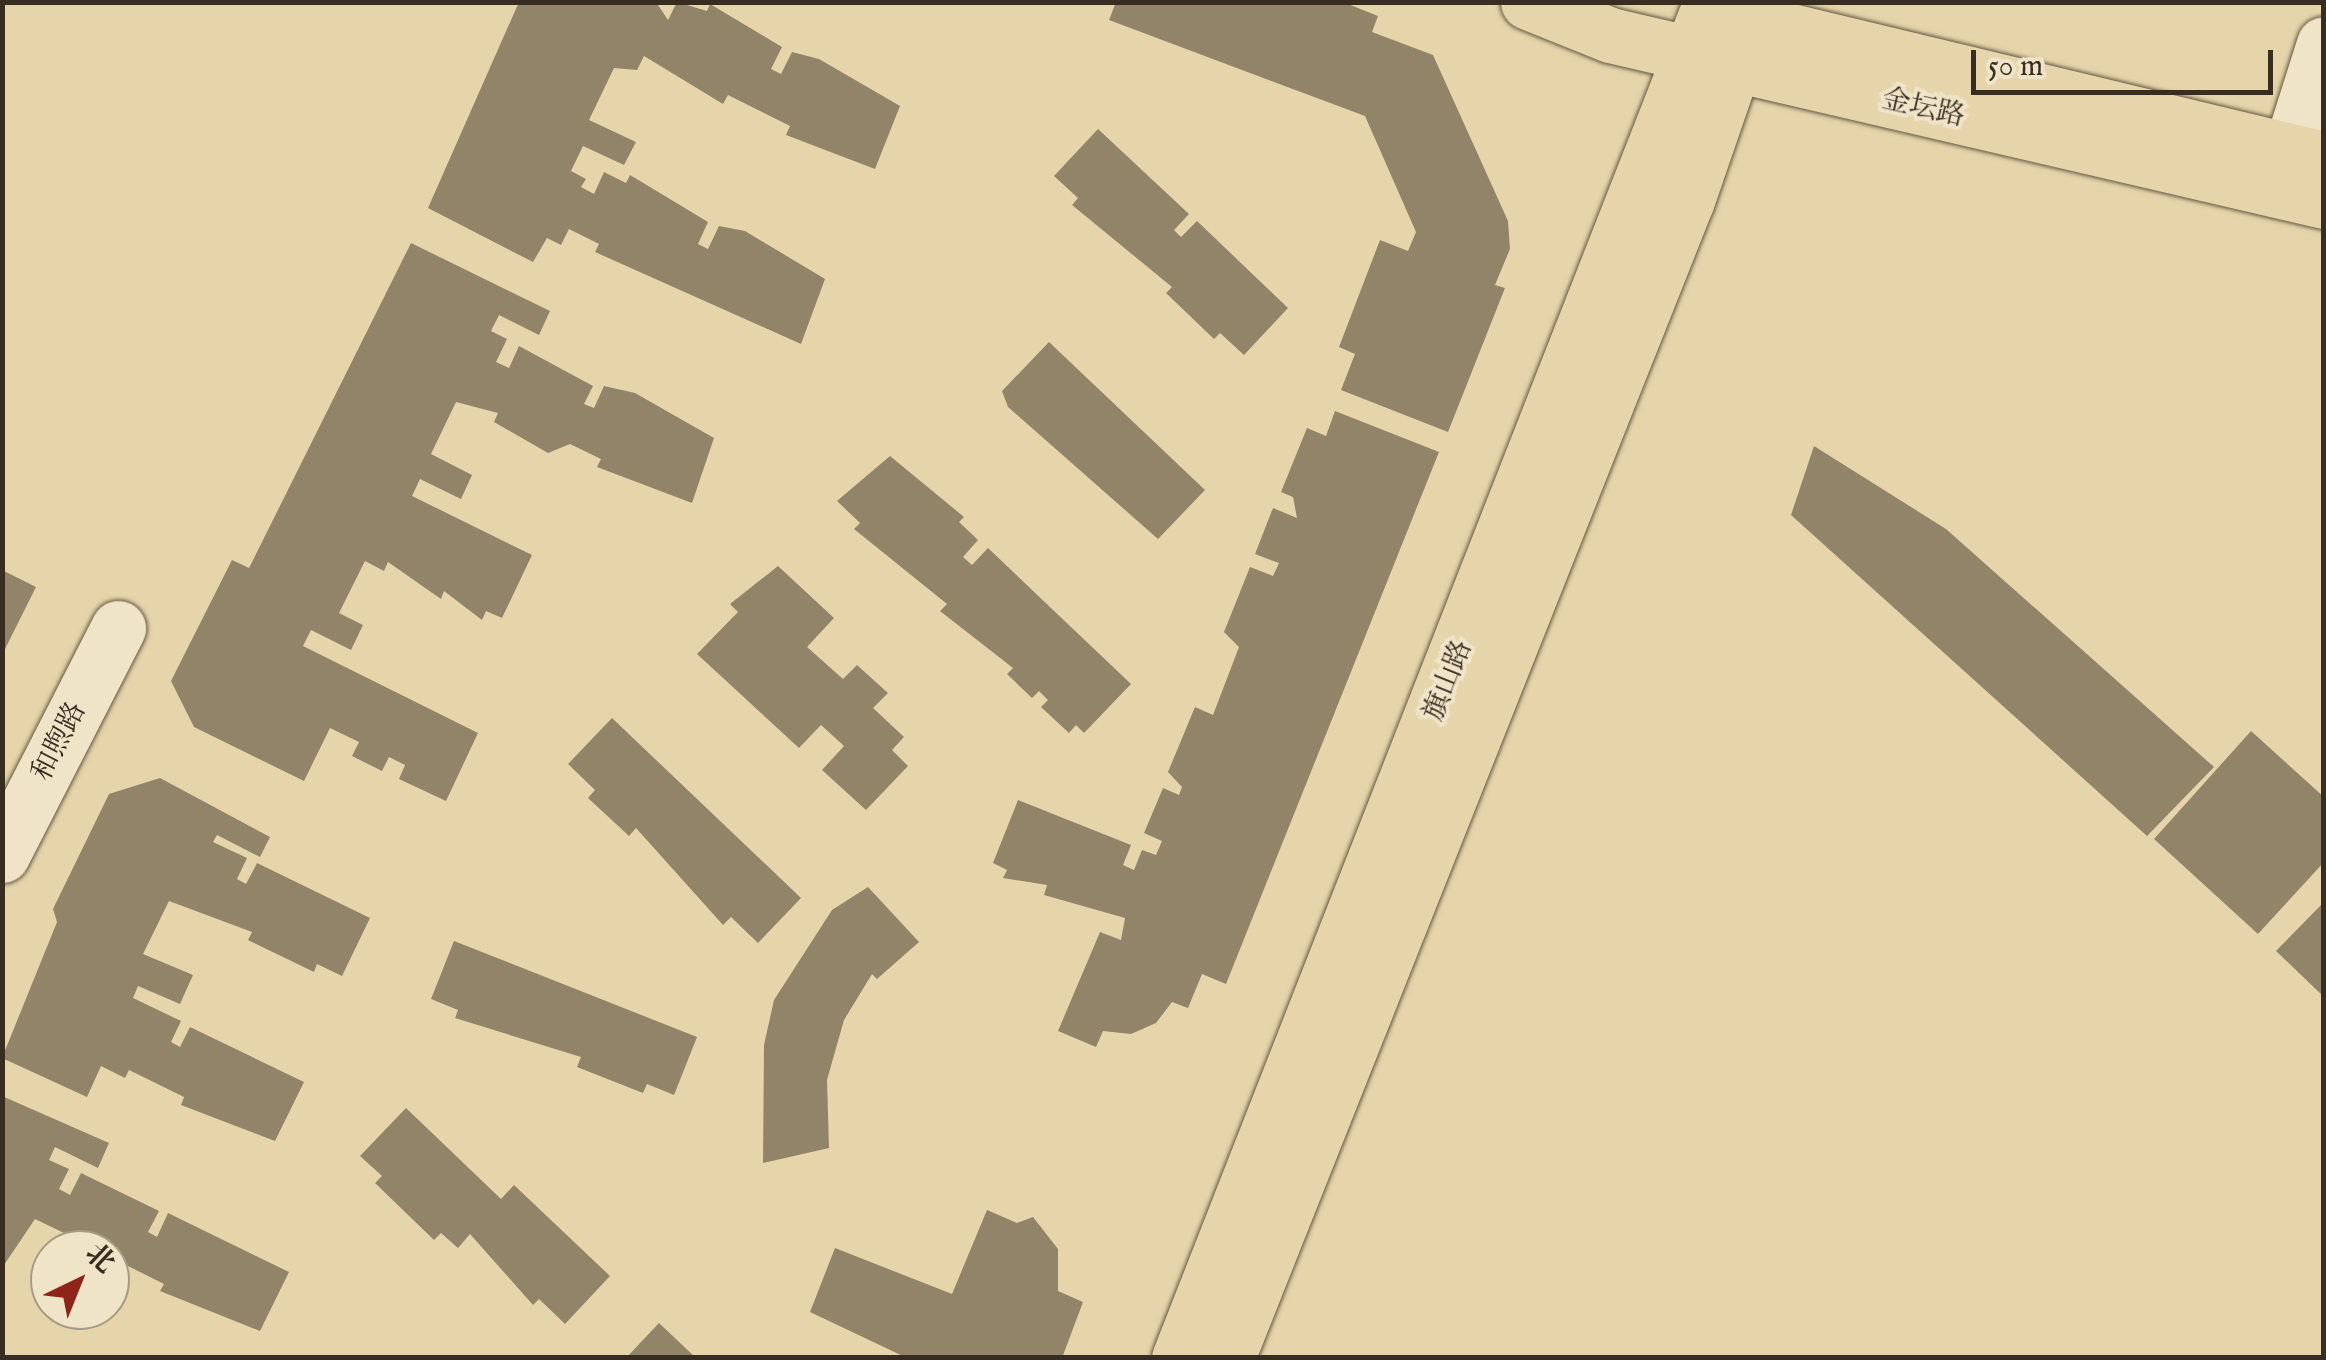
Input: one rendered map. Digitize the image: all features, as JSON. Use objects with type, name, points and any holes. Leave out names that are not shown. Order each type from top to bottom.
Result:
[{"type":"main road","name":"金坛路","points":[[1528,2],[1718,23],[2307,155]]},
{"type":"main road","name":"金坛路","points":[[1718,23],[2324,201]]},
{"type":"main road","name":"旗山路","points":[[1180,1358],[1718,23]]},
{"type":"main road","name":"旗山路","points":[[1227,1358],[1718,23]]},
{"type":"street","points":[[2307,155],[2324,44]]},
{"type":"street","name":"和煦路","points":[[2,855],[118,628]]},
{"type":"building","points":[[519,2],[656,2],[668,20],[677,2],[707,11],[710,4],[782,47],[771,69],[781,74],[792,52],[819,59],[900,106],[875,169],[786,135],[790,126],[728,95],[723,104],[644,56],[637,70],[614,68],[589,120],[636,142],[624,165],[583,146],[571,171],[586,179],[581,187],[594,194],[604,172],[626,183],[630,175],[708,222],[698,244],[708,249],[719,226],[745,231],[825,279],[801,344],[595,252],[599,244],[569,229],[561,245],[547,238],[533,262],[428,208]]},
{"type":"building","points":[[1116,2],[1343,2],[1378,16],[1372,32],[1433,55],[1508,221],[1510,249],[1495,285],[1505,288],[1448,432],[1341,390],[1355,354],[1339,347],[1380,240],[1408,251],[1416,232],[1365,116],[1109,20]]},
{"type":"building","points":[[1098,129],[1189,214],[1174,230],[1181,237],[1197,221],[1288,308],[1244,355],[1220,333],[1214,339],[1166,293],[1172,287],[1072,205],[1078,198],[1054,176]]},
{"type":"building","points":[[411,243],[550,311],[539,335],[499,315],[491,331],[507,339],[496,362],[509,368],[519,346],[593,386],[584,404],[594,408],[604,386],[635,393],[714,438],[692,503],[597,467],[601,459],[570,444],[548,453],[494,422],[498,413],[456,402],[431,454],[472,475],[461,499],[420,479],[412,496],[532,555],[502,618],[486,611],[482,620],[444,591],[441,599],[388,562],[384,571],[365,561],[339,613],[363,625],[351,650],[311,630],[303,646],[478,733],[446,801],[399,779],[405,765],[389,757],[382,771],[352,756],[359,742],[330,728],[304,781],[194,727],[171,681],[232,560],[249,568]]},
{"type":"building","points":[[1049,342],[1205,490],[1158,539],[1008,407],[1002,391]]},
{"type":"building","points":[[1335,411],[1439,452],[1226,984],[1202,974],[1188,1008],[1172,1002],[1156,1023],[1131,1034],[1103,1031],[1096,1047],[1058,1031],[1100,932],[1121,940],[1125,918],[1044,895],[1047,885],[1003,878],[1007,870],[993,863],[1018,800],[1131,845],[1123,865],[1134,870],[1142,850],[1156,855],[1162,841],[1144,833],[1163,788],[1179,795],[1182,787],[1168,772],[1195,707],[1213,715],[1239,647],[1224,632],[1250,567],[1273,576],[1279,563],[1255,554],[1273,508],[1297,518],[1293,497],[1281,492],[1307,428],[1326,436]]},
{"type":"building","points":[[1814,446],[1946,529],[2214,767],[2147,836],[1791,515]]},
{"type":"building","points":[[890,456],[964,517],[959,522],[978,540],[963,557],[972,565],[988,548],[1131,684],[1084,733],[1076,725],[1069,733],[1041,707],[1048,700],[1039,691],[1032,698],[1007,674],[1013,668],[940,611],[947,604],[854,529],[860,523],[837,501]]},
{"type":"building","points":[[778,566],[834,618],[807,647],[843,679],[857,665],[888,693],[873,708],[904,737],[892,750],[908,766],[866,810],[822,770],[844,746],[821,725],[799,748],[697,654],[738,612],[730,604]]},
{"type":"building","points":[[2,570],[36,587],[5,649],[2,648]]},
{"type":"building","points":[[612,718],[801,898],[758,943],[731,917],[723,925],[636,828],[629,836],[588,798],[595,790],[568,764]]},
{"type":"building","points":[[2251,731],[2324,797],[2324,862],[2258,934],[2154,839]]},
{"type":"building","points":[[160,778],[270,837],[260,857],[217,835],[213,842],[247,858],[237,879],[246,884],[257,863],[370,918],[342,976],[317,964],[314,972],[248,940],[252,932],[169,901],[143,954],[193,975],[180,1004],[138,986],[133,998],[181,1021],[171,1042],[180,1047],[190,1027],[304,1082],[275,1141],[181,1105],[184,1097],[129,1070],[125,1078],[101,1066],[87,1097],[2,1058],[57,922],[53,909],[109,794]]},
{"type":"building","points":[[868,887],[919,942],[877,979],[872,974],[844,1020],[827,1080],[829,1148],[763,1163],[764,1045],[774,1000],[832,910]]},
{"type":"building","points":[[2324,902],[2324,997],[2276,951]]},
{"type":"building","points":[[454,941],[697,1037],[674,1095],[647,1084],[643,1093],[577,1067],[581,1057],[455,1018],[458,1010],[431,999]]},
{"type":"building","points":[[2,1096],[109,1143],[98,1168],[55,1147],[49,1160],[69,1169],[59,1189],[70,1195],[81,1173],[159,1211],[148,1232],[157,1237],[168,1213],[289,1272],[260,1331],[160,1291],[164,1284],[130,1267],[130,1230],[58,1230],[35,1219],[2,1268]]},
{"type":"building","points":[[406,1108],[501,1199],[514,1185],[610,1276],[565,1324],[539,1299],[533,1305],[470,1234],[458,1248],[441,1233],[434,1240],[375,1183],[382,1176],[360,1156]]},
{"type":"building","points":[[987,1210],[1017,1223],[1033,1217],[1058,1249],[1058,1291],[1083,1302],[1062,1358],[907,1358],[810,1312],[835,1248],[952,1294]]},
{"type":"building","points":[[659,1323],[696,1358],[626,1358]]}]
